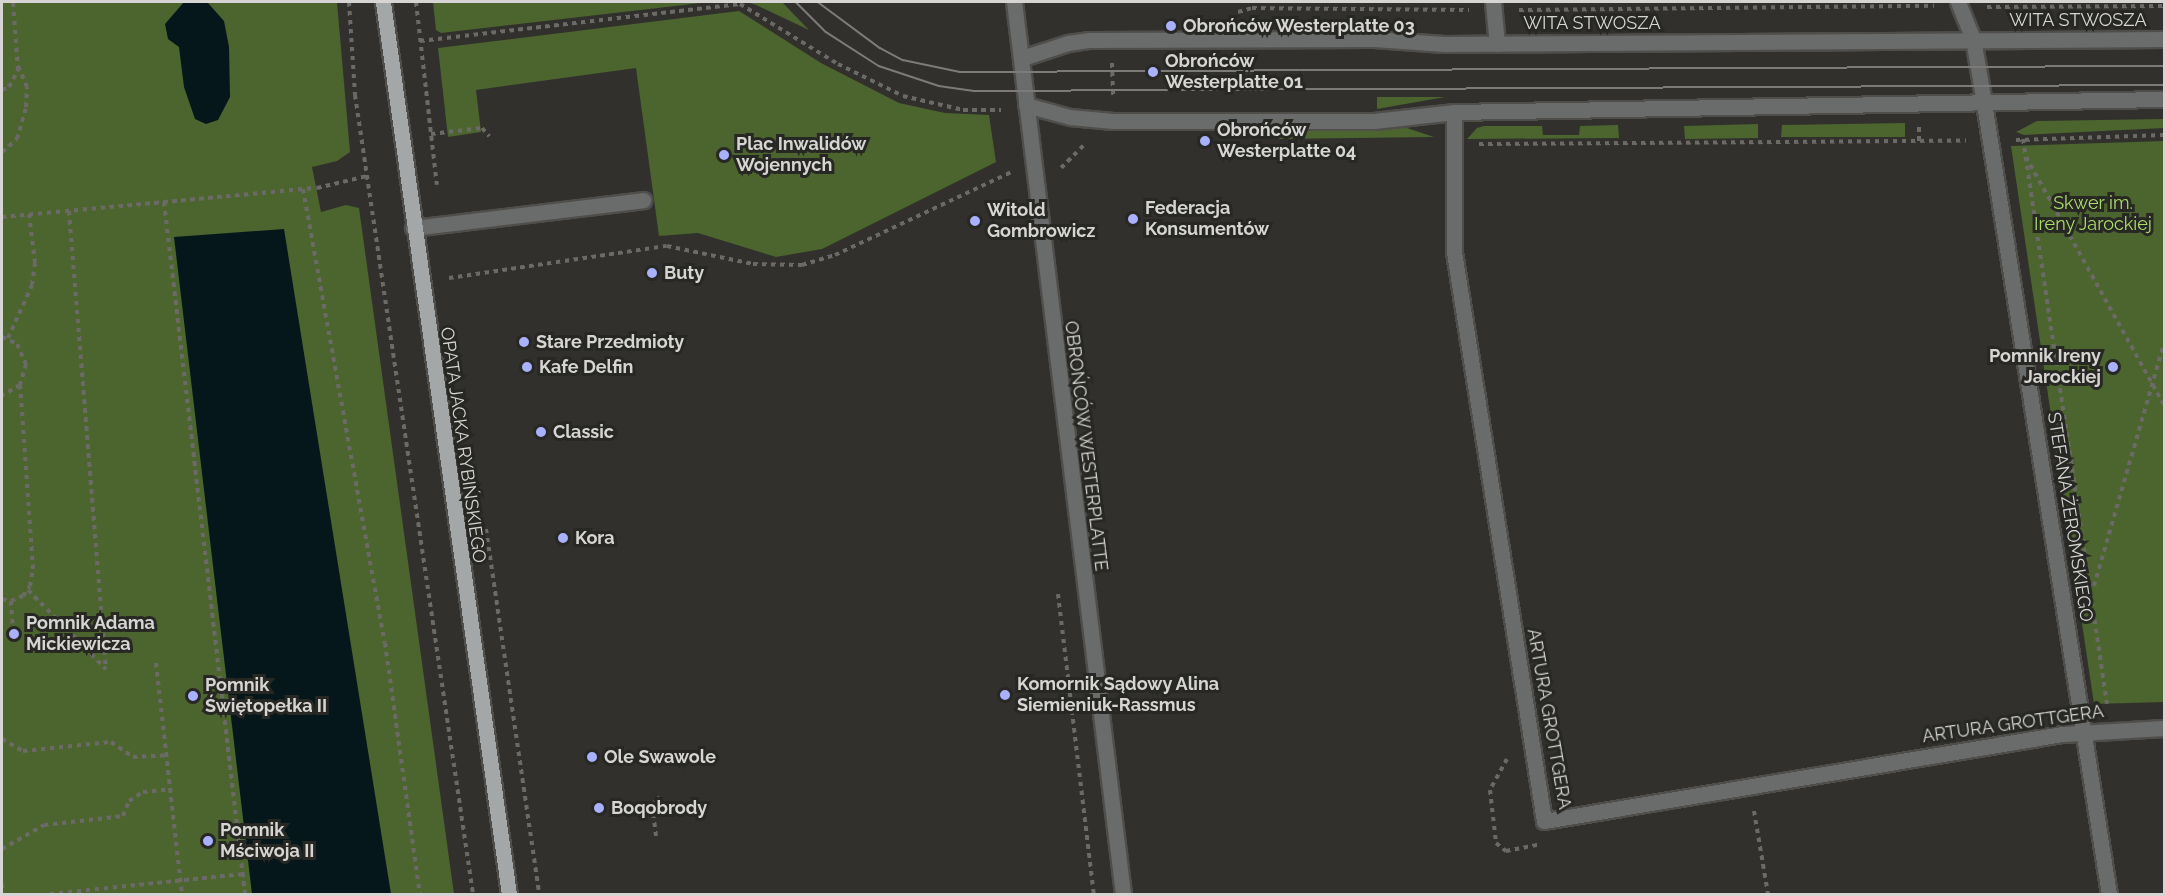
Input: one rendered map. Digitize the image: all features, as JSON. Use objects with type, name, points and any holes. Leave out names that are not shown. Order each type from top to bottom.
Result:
[{"type":"main road","name":"OPATA JACKA RYBIŃSKIEGO","points":[[383,2],[413,228],[509,894]]},
{"type":"street","name":"OBROŃCÓW WESTERPLATTE","points":[[1014,2],[1123,894]]},
{"type":"street","points":[[1493,2],[1497,44]]},
{"type":"street","name":"STEFANA ŻEROMSKIEGO","points":[[1958,2],[1973,39],[1984,103],[2109,894]]},
{"type":"street","name":"WITA STWOSZA","points":[[1022,58],[1068,43],[1112,40],[1374,39],[1497,44],[2164,39]]},
{"type":"street","points":[[1026,105],[1070,117],[1113,121],[1374,121],[1454,112],[2164,99]]},
{"type":"street","name":"ARTURA GROTTGERA","points":[[1454,112],[1454,252],[1544,821],[2085,731],[2164,728]]},
{"type":"street","points":[[413,228],[643,200]]},
{"type":"path","points":[[2,152],[17,139],[26,107],[27,87],[17,64],[13,2]]},
{"type":"path","points":[[349,2],[356,95],[367,176],[473,894]]},
{"type":"path","points":[[416,2],[442,224]]},
{"type":"path","points":[[420,41],[740,4],[857,74],[903,96],[963,110],[1001,110]]},
{"type":"path","points":[[1984,7],[2164,6]]},
{"type":"path","points":[[1918,7],[1918,40]]},
{"type":"path","points":[[1112,40],[1113,121]]},
{"type":"path","points":[[2,90],[9,87],[17,64]]},
{"type":"path","points":[[1919,105],[1919,142]]},
{"type":"path","points":[[431,134],[482,128],[489,136]]},
{"type":"path","points":[[2108,708],[2093,589],[2022,139],[2164,135]]},
{"type":"path","points":[[1470,144],[1969,141]]},
{"type":"path","points":[[2025,154],[2164,405]]},
{"type":"path","points":[[449,278],[668,246],[753,264],[802,265],[835,255],[1008,172]]},
{"type":"path","points":[[2,217],[303,189],[367,176]]},
{"type":"path","points":[[303,189],[385,643],[420,894]]},
{"type":"path","points":[[164,202],[245,894]]},
{"type":"path","points":[[28,590],[106,669],[69,211]]},
{"type":"path","points":[[8,338],[32,285],[34,263],[29,214]]},
{"type":"path","points":[[447,267],[450,289]]},
{"type":"path","points":[[2,337],[8,338],[24,354],[25,376],[20,385],[2,396]]},
{"type":"path","points":[[2093,589],[2164,344]]},
{"type":"path","points":[[2,599],[11,601],[28,590],[33,569],[20,385]]},
{"type":"path","points":[[484,518],[539,894]]},
{"type":"path","points":[[11,601],[13,627]]},
{"type":"path","points":[[156,663],[182,894]]},
{"type":"path","points":[[2081,708],[2119,708]]},
{"type":"path","points":[[2,739],[23,751],[111,742],[133,757],[166,755]]},
{"type":"path","points":[[1512,750],[1490,790],[1496,843],[1506,851],[1541,844]]},
{"type":"path","points":[[2,849],[44,825],[123,816],[129,801],[143,792],[170,789]]},
{"type":"path","points":[[656,836],[652,805],[660,797]]},
{"type":"path","points":[[1741,809],[1765,805]]},
{"type":"path","points":[[1753,807],[1768,894]]},
{"type":"path","points":[[50,894],[243,874]]},
{"type":"path","points":[[2,884],[3,894]]},
{"type":"green space","points":[[2,2],[337,2],[350,152],[337,161],[312,167],[321,212],[346,205],[359,208],[454,894],[2,894]]},
{"type":"green space","points":[[433,2],[710,2],[441,33],[436,30]]},
{"type":"green space","points":[[747,2],[782,2],[809,30],[756,5]]},
{"type":"green space","points":[[739,11],[821,63],[899,103],[945,113],[989,115],[996,162],[822,249],[776,257],[698,233],[659,236],[636,68],[476,90],[481,132],[448,137],[438,48]]},
{"type":"green space","points":[[1377,97],[1445,97],[1377,109]]},
{"type":"green space","points":[[2164,119],[2164,128],[2024,135],[2016,132],[2037,121]]},
{"type":"green space","points":[[1905,123],[1905,137],[1781,137],[1782,125]]},
{"type":"green space","points":[[1758,124],[1758,138],[1685,139],[1684,126]]},
{"type":"green space","points":[[1618,125],[1619,138],[1467,139],[1477,128],[1484,126],[1542,126],[1543,135],[1579,135],[1580,126]]},
{"type":"green space","points":[[1407,128],[1434,137],[1274,139],[1288,130]]},
{"type":"green space","name":"Skwer im. Ireny Jarockiej","points":[[2164,141],[2164,702],[2094,704],[2011,146]]},
{"type":"shaded area","points":[[184,2],[208,3],[224,21],[229,47],[230,97],[218,120],[206,124],[195,119],[184,87],[179,47],[168,39],[165,24]]},
{"type":"shaded area","points":[[284,229],[391,894],[252,894],[174,237]]},
{"type":"tram line","points":[[796,2],[826,32],[879,66],[939,86],[974,91],[2164,85]]},
{"type":"tram line","points":[[818,2],[880,48],[903,60],[960,72],[2164,66]]},
{"type":"place","name":"Obrońców Westerplatte 03","points":[[1171,26]]},
{"type":"place","name":"Obrońców Westerplatte 01","points":[[1153,72]]},
{"type":"place","name":"Obrońców Westerplatte 04","points":[[1205,141]]},
{"type":"place","name":"Plac Inwalidów Wojennych","points":[[724,155]]},
{"type":"place","name":"Federacja Konsumentów","points":[[1133,219]]},
{"type":"place","name":"Witold Gombrowicz","points":[[975,221]]},
{"type":"place","name":"Buty","points":[[652,273]]},
{"type":"place","name":"Stare Przedmioty","points":[[524,342]]},
{"type":"place","name":"Kafe Delfin","points":[[527,367]]},
{"type":"place","name":"Pomnik Ireny Jarockiej","points":[[2113,367]]},
{"type":"place","name":"Classic","points":[[541,432]]},
{"type":"place","name":"Kora","points":[[563,538]]},
{"type":"place","name":"Pomnik Adama Mickiewicza","points":[[14,634]]},
{"type":"place","name":"Komornik Sądowy Alina Siemieniuk-Rassmus","points":[[1005,695]]},
{"type":"place","name":"Pomnik Świętopełka II","points":[[193,696]]},
{"type":"place","name":"Ole Swawole","points":[[592,757]]},
{"type":"place","name":"Boqobrody","points":[[599,808]]},
{"type":"place","name":"Pomnik Mściwoja II","points":[[208,841]]}]
